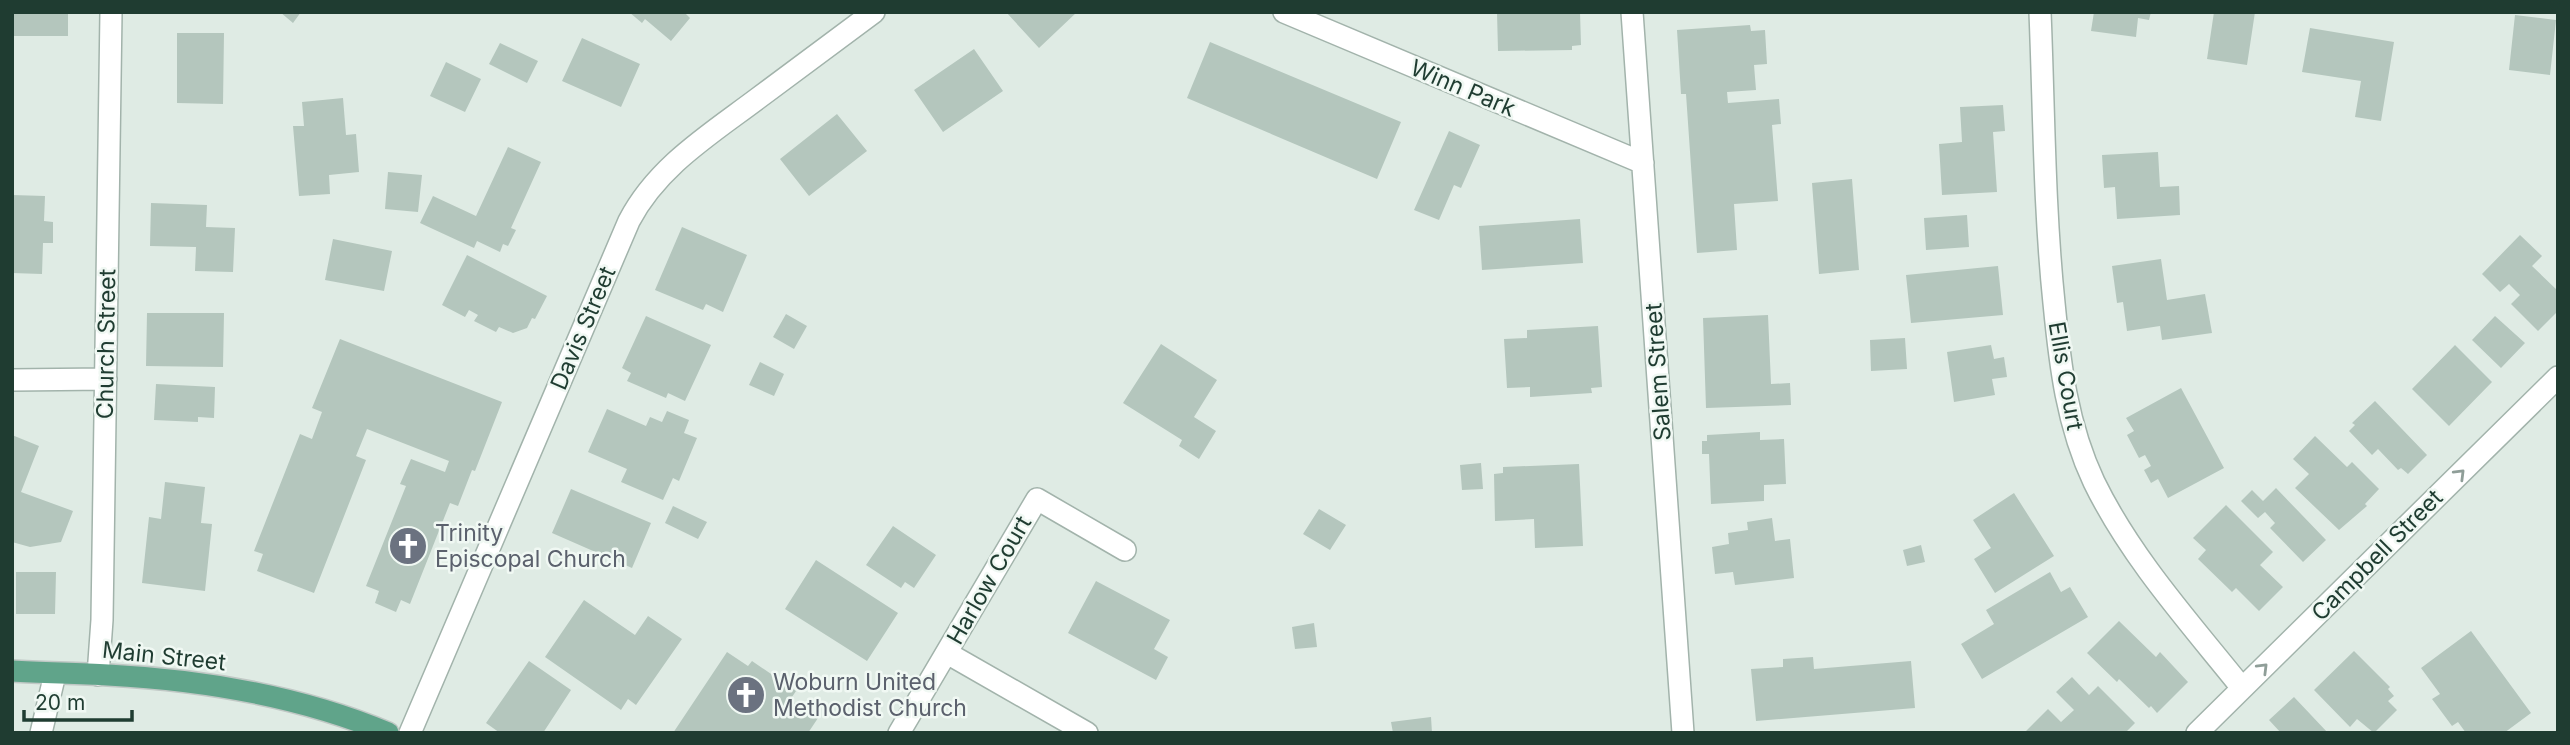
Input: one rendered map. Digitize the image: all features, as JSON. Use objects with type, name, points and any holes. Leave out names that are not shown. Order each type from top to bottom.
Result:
[{"type":"main road","name":"Main Street","points":[[12,671],[190,683],[278,697],[388,733]]},
{"type":"street","name":"Church Street","points":[[98,675],[102,620],[111,12]]},
{"type":"street","name":"Davis Street","points":[[410,733],[623,234],[643,197],[661,176],[694,146],[874,12]]},
{"type":"street","name":"Winn Park","points":[[1284,12],[1643,163]]},
{"type":"street","name":"Salem Street","points":[[1632,12],[1683,733]]},
{"type":"street","name":"Ellis Court","points":[[2040,12],[2049,258],[2060,360],[2073,429],[2095,484],[2134,550],[2242,688]]},
{"type":"street","name":"Campbell Street","points":[[2197,733],[2558,377]]},
{"type":"street","points":[[12,380],[106,379]]},
{"type":"street","name":"Harlow Court","points":[[899,733],[1037,499],[1125,550]]},
{"type":"street","points":[[947,653],[1087,733]]},
{"type":"street","points":[[41,733],[55,674]]},
{"type":"building","points":[[12,12],[68,12],[68,36],[12,36]]},
{"type":"building","points":[[280,12],[301,12],[293,23]]},
{"type":"building","points":[[629,12],[684,12],[690,18],[671,41],[645,19],[642,23]]},
{"type":"building","points":[[1006,12],[1077,12],[1039,48]]},
{"type":"building","points":[[1497,12],[1580,12],[1581,45],[1572,46],[1572,50],[1498,51]]},
{"type":"building","points":[[2094,12],[2151,12],[2149,20],[2138,18],[2136,37],[2091,31]]},
{"type":"building","points":[[2214,12],[2255,12],[2247,65],[2207,59]]},
{"type":"building","points":[[2515,15],[2556,20],[2550,75],[2509,70]]},
{"type":"building","points":[[1750,25],[1751,31],[1765,30],[1767,64],[1754,65],[1756,90],[1727,92],[1728,103],[1779,99],[1781,124],[1772,125],[1778,201],[1734,204],[1737,250],[1697,253],[1686,94],[1681,94],[1677,30]]},
{"type":"building","points":[[2310,28],[2394,42],[2381,121],[2355,117],[2361,81],[2302,72]]},
{"type":"building","points":[[177,33],[224,33],[223,104],[177,103]]},
{"type":"building","points":[[582,38],[640,64],[621,107],[562,81]]},
{"type":"building","points":[[1210,42],[1401,122],[1377,179],[1187,98]]},
{"type":"building","points":[[500,43],[538,61],[527,83],[489,64]]},
{"type":"building","points":[[974,49],[1003,91],[943,132],[914,90]]},
{"type":"building","points":[[446,62],[481,79],[465,112],[430,96]]},
{"type":"building","points":[[343,98],[346,135],[356,134],[359,172],[329,175],[330,194],[299,196],[293,126],[304,126],[302,102]]},
{"type":"building","points":[[2003,105],[2005,131],[1993,132],[1997,192],[1942,195],[1939,144],[1962,142],[1960,107]]},
{"type":"building","points":[[837,114],[867,151],[809,196],[780,159]]},
{"type":"building","points":[[1449,131],[1480,145],[1461,188],[1454,185],[1439,220],[1414,210]]},
{"type":"building","points":[[508,147],[541,162],[511,228],[516,230],[508,246],[503,244],[500,252],[477,241],[474,248],[420,223],[433,196],[476,216]]},
{"type":"building","points":[[2158,152],[2160,187],[2179,186],[2180,215],[2117,219],[2115,187],[2104,188],[2102,155]]},
{"type":"building","points":[[388,172],[422,175],[418,212],[385,209]]},
{"type":"building","points":[[1852,179],[1859,270],[1819,274],[1812,183]]},
{"type":"building","points":[[12,195],[45,196],[44,221],[53,222],[53,243],[43,243],[42,274],[12,273]]},
{"type":"building","points":[[151,203],[207,205],[206,227],[235,228],[233,272],[195,271],[196,247],[150,246]]},
{"type":"building","points":[[1967,215],[1969,247],[1926,250],[1924,218]]},
{"type":"building","points":[[1580,219],[1583,263],[1482,270],[1479,226]]},
{"type":"building","points":[[682,227],[747,255],[723,312],[706,304],[703,310],[655,290]]},
{"type":"building","points":[[2520,235],[2542,256],[2532,266],[2558,291],[2558,311],[2538,331],[2511,304],[2520,295],[2509,284],[2500,292],[2482,274]]},
{"type":"building","points":[[333,239],[392,251],[384,291],[325,280]]},
{"type":"building","points":[[467,255],[547,296],[527,328],[513,333],[499,327],[496,332],[474,321],[478,315],[469,310],[465,317],[442,305]]},
{"type":"building","points":[[2161,259],[2167,300],[2205,294],[2212,333],[2162,340],[2160,326],[2127,331],[2123,302],[2117,303],[2112,266]]},
{"type":"building","points":[[1998,266],[2003,315],[1911,323],[1906,275]]},
{"type":"building","points":[[147,313],[224,313],[223,367],[146,366]]},
{"type":"building","points":[[786,314],[807,326],[794,349],[773,337]]},
{"type":"building","points":[[1768,315],[1771,384],[1790,383],[1791,405],[1706,408],[1703,318]]},
{"type":"building","points":[[646,316],[711,345],[685,401],[668,393],[666,398],[627,381],[631,373],[622,368]]},
{"type":"building","points":[[2495,316],[2525,343],[2501,368],[2472,340]]},
{"type":"building","points":[[1598,326],[1602,387],[1591,388],[1592,393],[1530,397],[1530,387],[1507,388],[1504,339],[1527,338],[1527,330]]},
{"type":"building","points":[[1905,338],[1907,369],[1871,371],[1870,340]]},
{"type":"building","points":[[340,339],[502,402],[458,506],[450,503],[410,604],[401,600],[396,612],[375,603],[379,591],[366,586],[406,486],[400,484],[411,459],[445,472],[449,461],[367,429],[356,456],[366,460],[314,593],[257,571],[263,554],[254,551],[300,434],[312,439],[322,412],[312,408]]},
{"type":"building","points":[[1161,344],[1217,380],[1194,417],[1216,431],[1199,459],[1179,446],[1182,440],[1123,403]]},
{"type":"building","points":[[1991,345],[1994,359],[2004,357],[2007,377],[1992,379],[1995,395],[1954,402],[1947,352]]},
{"type":"building","points":[[2455,345],[2492,382],[2449,426],[2412,389]]},
{"type":"building","points":[[760,362],[784,374],[774,396],[749,385]]},
{"type":"building","points":[[156,384],[215,387],[214,418],[198,417],[198,422],[154,420]]},
{"type":"building","points":[[2181,388],[2224,468],[2168,498],[2158,479],[2151,483],[2144,470],[2151,466],[2145,455],[2139,458],[2127,435],[2134,431],[2126,418]]},
{"type":"building","points":[[2375,401],[2427,455],[2408,474],[2401,468],[2398,470],[2378,449],[2372,455],[2349,431],[2355,425],[2352,423]]},
{"type":"building","points":[[607,409],[646,426],[650,417],[662,422],[667,411],[689,420],[684,433],[697,438],[679,481],[673,478],[663,500],[621,482],[627,469],[588,452]]},
{"type":"building","points":[[1760,432],[1760,440],[1784,439],[1786,484],[1764,485],[1764,501],[1711,504],[1709,454],[1702,454],[1702,441],[1707,441],[1707,435]]},
{"type":"building","points":[[12,435],[39,446],[21,492],[73,511],[61,542],[30,547],[12,542]]},
{"type":"building","points":[[2315,436],[2347,467],[2352,462],[2379,489],[2365,504],[2367,506],[2339,530],[2295,488],[2309,474],[2293,459]]},
{"type":"building","points":[[1481,463],[1483,489],[1462,490],[1460,465]]},
{"type":"building","points":[[1579,464],[1583,546],[1535,548],[1534,519],[1495,521],[1494,474],[1503,473],[1503,467]]},
{"type":"building","points":[[165,482],[205,487],[201,523],[212,524],[205,591],[142,583],[149,517],[161,519]]},
{"type":"building","points":[[2276,488],[2326,540],[2303,562],[2270,528],[2275,523],[2265,512],[2258,518],[2241,501],[2252,490],[2263,501]]},
{"type":"building","points":[[571,489],[651,523],[632,568],[552,533]]},
{"type":"building","points":[[2014,493],[2054,556],[1995,593],[1974,559],[1991,548],[1973,520]]},
{"type":"building","points":[[2226,505],[2273,552],[2260,565],[2283,587],[2259,611],[2236,588],[2232,592],[2198,559],[2206,550],[2193,538]]},
{"type":"building","points":[[673,506],[707,522],[698,539],[665,523]]},
{"type":"building","points":[[1319,509],[1346,525],[1330,550],[1303,534]]},
{"type":"building","points":[[1772,518],[1775,541],[1790,539],[1794,578],[1735,585],[1733,572],[1715,574],[1712,547],[1729,544],[1728,533],[1748,530],[1747,522]]},
{"type":"building","points":[[893,526],[936,555],[914,588],[905,582],[901,588],[866,565]]},
{"type":"building","points":[[1921,545],[1925,562],[1907,566],[1903,550]]},
{"type":"building","points":[[816,560],[898,613],[867,661],[785,609]]},
{"type":"building","points":[[16,572],[56,572],[55,614],[16,614]]},
{"type":"building","points":[[2050,572],[2061,592],[2070,587],[2088,617],[1982,679],[1961,644],[1994,624],[1986,610]]},
{"type":"building","points":[[1096,581],[1170,620],[1154,649],[1168,657],[1156,680],[1068,633]]},
{"type":"building","points":[[584,600],[635,635],[648,616],[682,639],[636,705],[628,699],[621,710],[545,657]]},
{"type":"building","points":[[2119,621],[2156,657],[2160,652],[2188,682],[2157,713],[2119,679],[2117,682],[2087,653]]},
{"type":"building","points":[[1314,623],[1317,647],[1295,649],[1292,627]]},
{"type":"building","points":[[2471,631],[2531,713],[2504,733],[2466,733],[2458,722],[2452,726],[2432,699],[2440,694],[2421,668]]},
{"type":"building","points":[[2354,651],[2390,687],[2388,689],[2394,696],[2388,701],[2397,710],[2374,733],[2357,719],[2350,727],[2314,690]]},
{"type":"building","name":"Woburn United Methodist Church","points":[[727,652],[748,666],[752,661],[796,691],[790,700],[818,718],[808,733],[673,733]]},
{"type":"building","points":[[1813,657],[1814,669],[1911,661],[1915,708],[1756,721],[1751,669],[1783,667],[1783,659]]},
{"type":"building","points":[[529,661],[571,690],[543,733],[500,733],[486,723]]},
{"type":"building","points":[[2072,677],[2089,695],[2098,686],[2135,723],[2125,733],[2024,733],[2048,709],[2061,722],[2074,710],[2056,692]]},
{"type":"building","points":[[2294,697],[2328,733],[2281,733],[2269,720]]},
{"type":"building","points":[[1431,717],[1432,733],[1393,733],[1391,722]]},
{"type":"place","name":"Trinity Episcopal Church","points":[[408,546]]},
{"type":"place","name":"Woburn United Methodist Church","points":[[746,695]]}]
